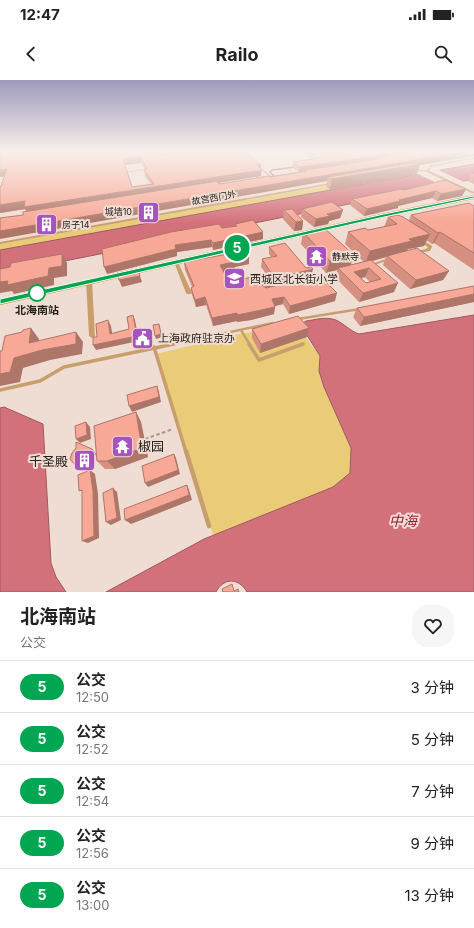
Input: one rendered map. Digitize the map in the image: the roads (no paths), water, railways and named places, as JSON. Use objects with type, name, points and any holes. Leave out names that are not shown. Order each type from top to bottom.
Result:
[{"type":"street","points":[[435,175],[474,193]]},
{"type":"street","points":[[0,302],[384,215],[474,197]]},
{"type":"street","points":[[384,215],[391,220]]},
{"type":"street","points":[[408,255],[428,250],[430,247],[410,233]]},
{"type":"street","points":[[363,267],[400,257]]},
{"type":"street","points":[[176,262],[189,293]]},
{"type":"street","points":[[310,281],[348,271]]},
{"type":"street","points":[[90,281],[92,336]]},
{"type":"lane","points":[[260,179],[271,177],[268,175]]},
{"type":"lane","points":[[263,181],[270,180]]},
{"type":"lane","name":"故宫西门外","points":[[0,243],[329,184]]},
{"type":"lane","points":[[295,320],[362,309]]},
{"type":"lane","points":[[0,390],[40,381],[64,366],[280,322]]},
{"type":"lane","points":[[241,330],[259,360],[304,344]]},
{"type":"lane","points":[[154,347],[209,526]]},
{"type":"water","points":[[414,175],[474,175],[474,179],[0,274],[0,250]]},
{"type":"water","name":"中海","points":[[474,315],[474,592],[247,592],[240,584],[232,581],[223,584],[216,592],[106,592],[204,539],[333,487],[350,473],[351,448],[324,387],[319,371],[320,356],[303,329],[303,323],[306,321],[326,318],[332,319],[339,321],[352,331],[359,334]]},
{"type":"water","points":[[4,407],[43,424],[51,563],[56,577],[66,592],[0,592],[0,408]]},
{"type":"waterway","points":[[273,175],[275,177],[273,178]]},
{"type":"place","name":"城墙10","points":[[148,212]]},
{"type":"place","name":"房子14","points":[[46,225]]},
{"type":"place","name":"静默寺","points":[[317,257]]},
{"type":"place","name":"西城区北长街小学","points":[[234,279]]},
{"type":"place","name":"北海南站","points":[[37,293]]},
{"type":"place","name":"上海政府驻京办","points":[[143,338]]},
{"type":"place","name":"椒园","points":[[122,446]]},
{"type":"place","name":"千圣殿","points":[[84,461]]}]
